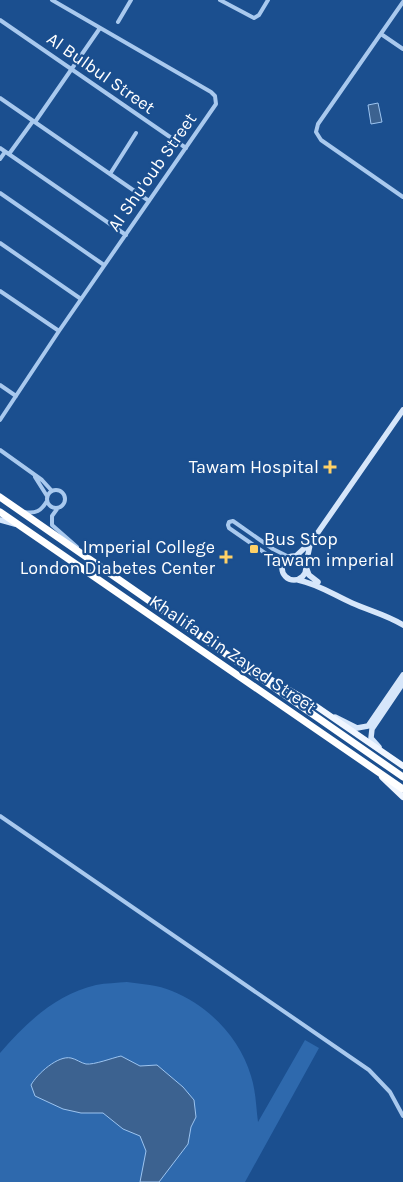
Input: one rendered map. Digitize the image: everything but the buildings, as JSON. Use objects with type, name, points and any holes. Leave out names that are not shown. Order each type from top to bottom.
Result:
[{"type":"highway","name":"Khalifa Bin Zayed Street","points":[[0,497],[403,777]]},
{"type":"highway","name":"Khalifa Bin Zayed Street","points":[[0,512],[403,789]]},
{"type":"main road","name":"Khalifa Bin Zayed Street","points":[[239,662],[291,690],[403,766]]},
{"type":"main road","name":"Khalifa Bin Zayed Street","points":[[375,769],[403,797]]},
{"type":"street","name":"Al Shu'oub Street","points":[[0,420],[104,265],[215,106],[216,101],[215,96],[52,0]]},
{"type":"street","points":[[118,22],[131,0]]},
{"type":"street","points":[[220,0],[254,18],[259,15],[268,0]]},
{"type":"street","points":[[403,2],[318,124],[316,132],[321,140],[403,197]]},
{"type":"street","name":"Al Bulbul Street","points":[[0,20],[186,148]]},
{"type":"street","points":[[0,159],[34,122],[100,28]]},
{"type":"street","points":[[380,34],[403,49]]},
{"type":"street","points":[[0,98],[149,201]]},
{"type":"street","points":[[110,174],[136,134]]},
{"type":"street","points":[[0,148],[126,235]]},
{"type":"street","points":[[0,193],[104,265]]},
{"type":"street","points":[[0,243],[81,299]]},
{"type":"street","points":[[0,291],[59,332]]},
{"type":"street","points":[[0,385],[16,396]]},
{"type":"street","points":[[298,580],[304,575],[307,555],[312,541],[403,410]]},
{"type":"street","points":[[0,450],[42,480],[52,491]]},
{"type":"street","points":[[30,472],[40,483],[47,496]]},
{"type":"street","points":[[20,511],[38,512],[43,508],[47,496],[52,491],[60,491],[65,496],[64,503],[57,509],[51,521],[54,527],[90,558]]},
{"type":"street","points":[[46,501],[50,507],[57,509]]},
{"type":"street","points":[[0,520],[18,524]]},
{"type":"street","points":[[282,569],[275,560],[229,528],[229,522],[233,521],[273,549],[301,558],[311,578],[352,599],[390,614],[403,624]]},
{"type":"street","points":[[312,541],[283,562],[283,575],[288,579],[317,585],[346,600],[384,614],[403,624]]},
{"type":"street","points":[[331,716],[358,728],[366,727],[371,723],[403,674]]},
{"type":"street","points":[[383,752],[372,740],[371,731],[403,684]]},
{"type":"street","points":[[0,816],[368,1070],[390,1092],[403,1116]]},
{"type":"shaded area","points":[[378,103],[382,122],[371,124],[368,105]]},
{"type":"shaded area","points":[[127,982],[156,986],[186,997],[210,1014],[221,1025],[231,1036],[246,1062],[254,1088],[258,1122],[305,1040],[319,1048],[245,1182],[0,1182],[0,1053],[31,1020],[68,995],[96,985]]},
{"type":"shaded area","points":[[121,1056],[140,1066],[157,1065],[183,1087],[194,1100],[196,1117],[191,1127],[188,1144],[159,1182],[140,1182],[146,1151],[140,1136],[123,1129],[103,1113],[81,1113],[63,1109],[35,1096],[31,1085],[43,1071],[60,1059],[71,1058],[89,1064]]},
{"type":"place","name":"Tawam Hospital","points":[[330,467]]},
{"type":"place","name":"Bus Stop Tawam imperial","points":[[254,549]]},
{"type":"place","name":"Imperial College London Diabetes Center","points":[[226,557]]}]
